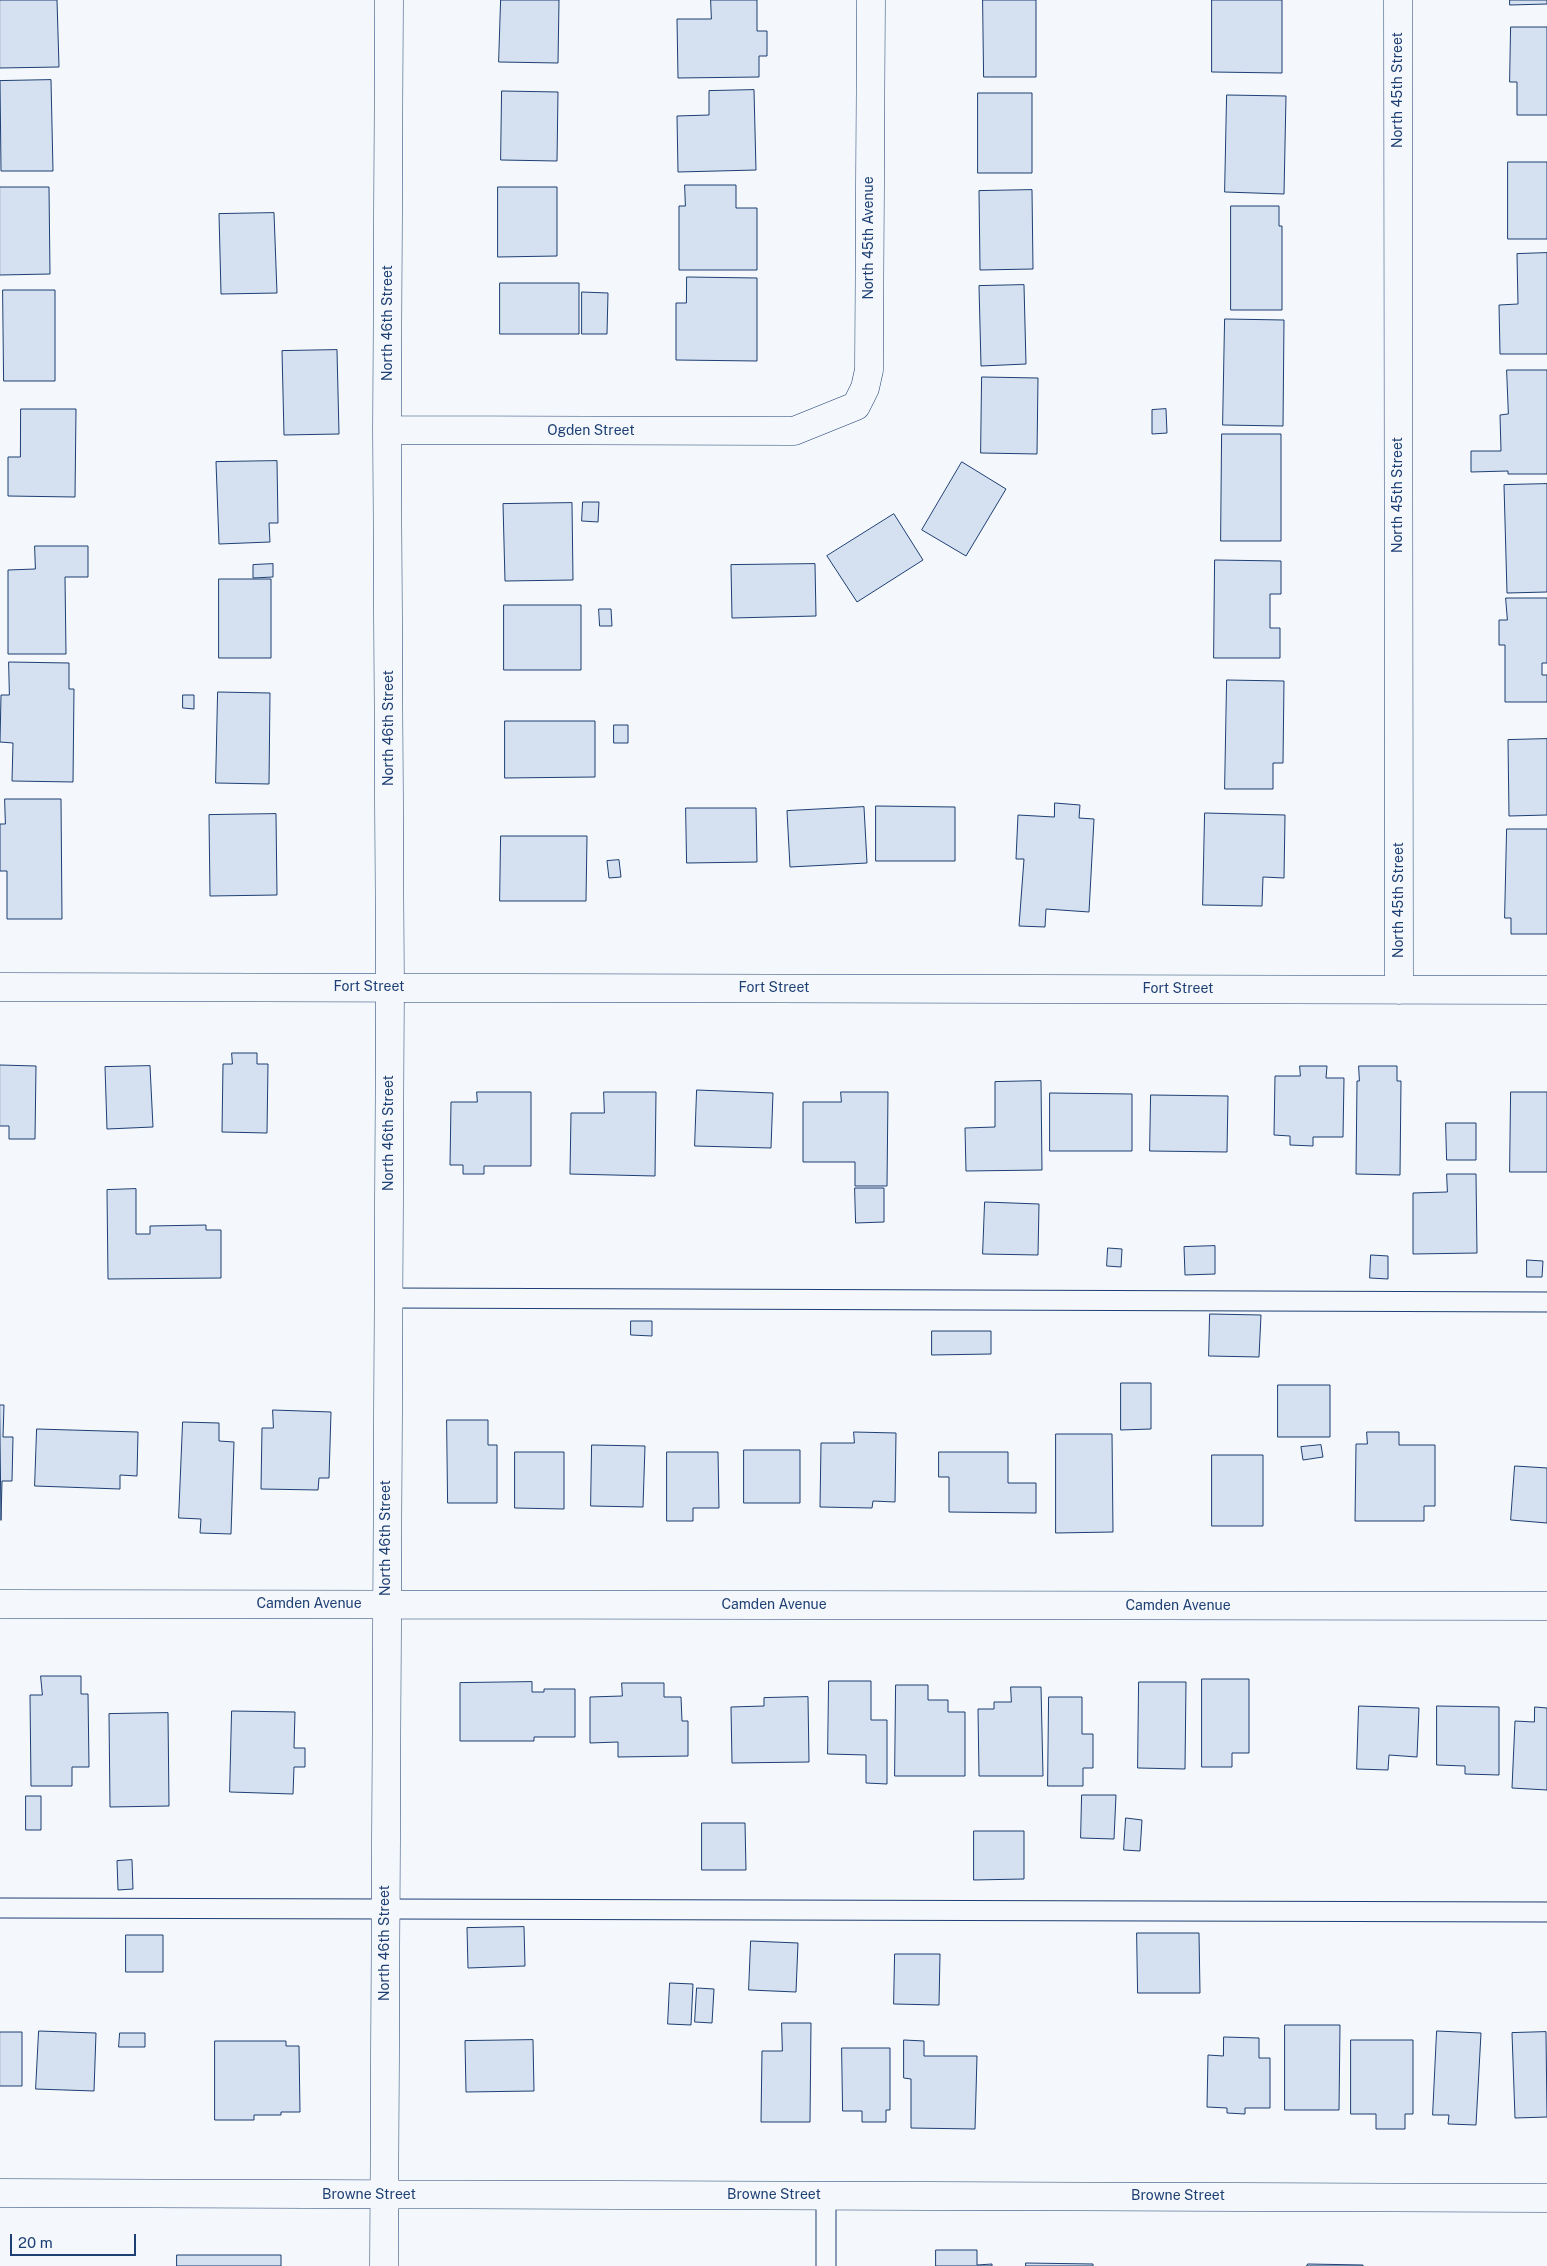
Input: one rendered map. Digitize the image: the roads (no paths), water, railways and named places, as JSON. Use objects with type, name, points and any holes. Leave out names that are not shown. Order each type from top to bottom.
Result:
[{"type":"street","name":"North 46th Street","points":[[384,2266],[390,988],[387,430],[389,0]]},
{"type":"street","name":"North 45th Avenue","points":[[794,431],[856,406],[865,388],[869,370],[870,0]]},
{"type":"street","name":"North 45th Street","points":[[1398,0],[1399,990]]},
{"type":"street","name":"Ogden Street","points":[[387,430],[794,431]]},
{"type":"street","name":"Fort Street","points":[[0,987],[1547,990]]},
{"type":"street","name":"Camden Avenue","points":[[0,1604],[1547,1606]]},
{"type":"street","name":"Browne Street","points":[[0,2193],[1547,2198]]},
{"type":"lane","points":[[388,1298],[1547,1302]]},
{"type":"lane","points":[[0,1908],[1547,1912]]},
{"type":"lane","points":[[826,2195],[826,2266]]}]
